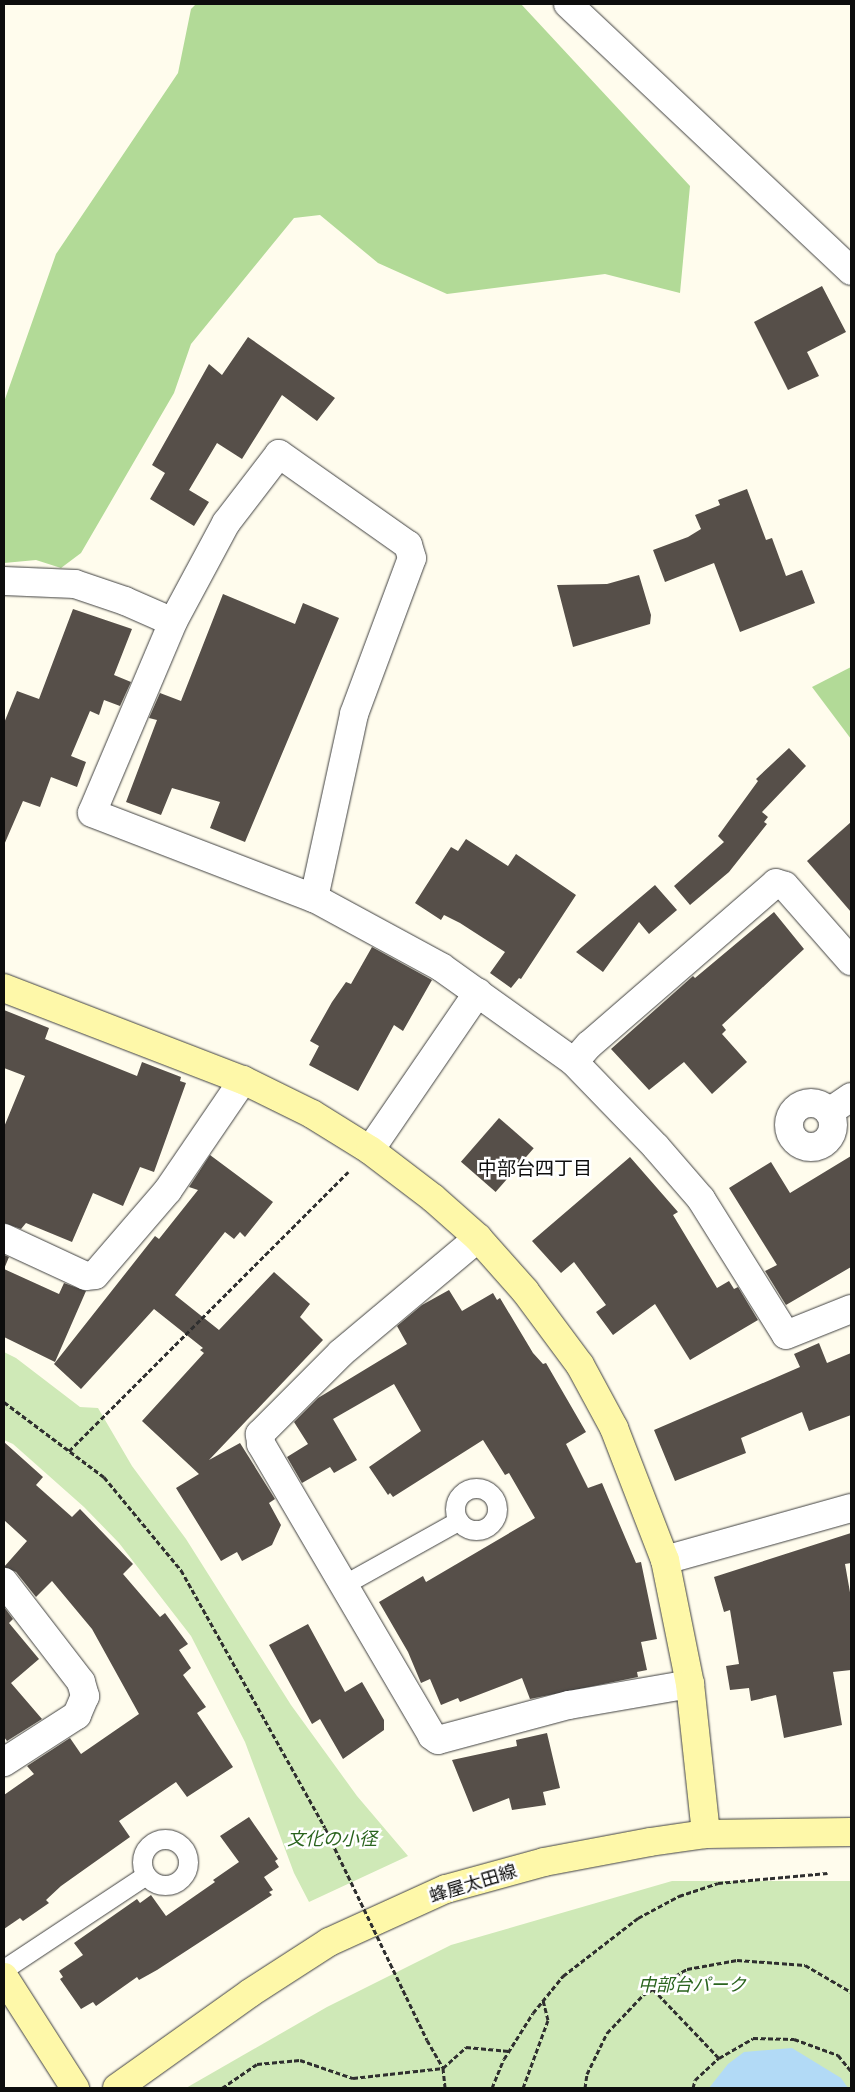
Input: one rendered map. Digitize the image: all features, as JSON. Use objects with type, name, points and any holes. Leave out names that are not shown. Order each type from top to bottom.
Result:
[{"type":"street","points":[[568,4],[851,271]]},
{"type":"street","points":[[314,898],[354,714],[412,558],[408,545],[280,454],[226,524],[173,622],[92,813],[314,898],[378,930],[478,992],[574,1062],[656,1147],[701,1199],[786,1334],[851,1310]]},
{"type":"street","points":[[4,581],[76,584],[125,601],[173,622]]},
{"type":"street","points":[[574,1062],[589,1044],[776,883],[785,886],[851,961]]},
{"type":"street","points":[[4,988],[243,1080],[312,1114],[370,1150],[434,1198],[478,1238],[525,1291],[580,1366],[614,1428],[665,1560],[690,1684],[706,1834]]},
{"type":"street","points":[[370,1150],[478,992]]},
{"type":"street","points":[[4,1238],[86,1276],[95,1275],[168,1190],[243,1080]]},
{"type":"street","points":[[829,1112],[851,1097]]},
{"type":"street","points":[[478,1238],[341,1353],[260,1434],[261,1444],[432,1736],[438,1740],[569,1705],[690,1684]]},
{"type":"street","points":[[665,1560],[851,1508]]},
{"type":"street","points":[[4,1582],[82,1682],[85,1696],[77,1715],[4,1762]]},
{"type":"street","name":"蜂屋太田線","points":[[117,2088],[250,1993],[329,1942],[446,1889],[544,1862],[706,1834],[851,1832]]},
{"type":"street","points":[[4,1977],[75,2088]]},
{"type":"lane","points":[[343,1585],[458,1521]]},
{"type":"lane","points":[[4,1969],[146,1875]]},
{"type":"path","points":[[69,1450],[370,1150]]},
{"type":"path","points":[[4,1402],[104,1477],[182,1570],[325,1828],[427,2040],[443,2068],[445,2088]]},
{"type":"path","points":[[492,2088],[509,2051],[543,2000],[562,1976],[638,1918],[679,1896],[718,1883],[828,1872]]},
{"type":"path","points":[[585,2088],[587,2074],[607,2033],[654,1988],[686,1969],[737,1960],[804,1965],[851,1992]]},
{"type":"path","points":[[654,1988],[719,2058]]},
{"type":"path","points":[[523,2088],[548,2020],[543,2000]]},
{"type":"path","points":[[693,2088],[695,2080],[719,2058],[753,2038],[794,2039],[838,2055],[851,2071]]},
{"type":"path","points":[[222,2088],[257,2064],[300,2060],[353,2078],[443,2068],[466,2047],[509,2051]]},
{"type":"green space","points":[[196,4],[521,4],[690,186],[680,293],[605,274],[447,294],[378,263],[320,215],[294,218],[191,344],[174,393],[81,553],[61,568],[36,560],[4,563],[4,402],[56,254],[178,73],[191,9]]},
{"type":"green space","points":[[851,667],[851,739],[812,687]]},
{"type":"green space","name":"文化の小径","points":[[4,1352],[16,1358],[80,1407],[98,1408],[132,1466],[186,1539],[291,1705],[357,1796],[408,1856],[309,1902],[294,1873],[245,1742],[191,1636],[119,1543],[84,1507],[13,1444],[4,1440]]},
{"type":"green space","name":"中部台パーク","points":[[672,1881],[851,1881],[851,2088],[186,2088],[327,2007],[451,1945]]},
{"type":"water","points":[[792,2048],[841,2078],[848,2088],[709,2088],[728,2064],[744,2052]]},
{"type":"building","points":[[822,286],[846,332],[807,352],[819,376],[788,390],[754,322]]},
{"type":"building","points":[[248,337],[335,398],[317,421],[282,395],[242,459],[217,443],[189,490],[209,502],[194,526],[150,499],[165,473],[152,465],[209,364],[222,375]]},
{"type":"building","points":[[747,489],[766,540],[772,538],[786,576],[802,570],[815,603],[740,632],[714,563],[665,582],[653,550],[688,537],[701,529],[695,515],[720,505],[718,500]]},
{"type":"building","points":[[639,575],[651,615],[650,624],[573,647],[557,585],[607,584]]},
{"type":"building","points":[[223,594],[295,624],[303,603],[339,618],[245,842],[210,828],[220,802],[172,788],[161,815],[126,802],[157,720],[149,718],[160,693],[181,701]]},
{"type":"building","points":[[73,609],[132,629],[114,675],[131,682],[120,706],[104,700],[99,715],[90,711],[71,756],[86,762],[77,787],[51,777],[40,807],[23,801],[4,845],[4,723],[17,691],[39,699]]},
{"type":"building","points":[[789,748],[806,766],[762,812],[768,817],[764,822],[767,824],[729,872],[690,905],[674,886],[724,842],[718,836],[758,781],[756,779]]},
{"type":"building","points":[[851,822],[851,912],[807,861]]},
{"type":"building","points":[[466,839],[508,866],[516,854],[576,895],[521,979],[519,978],[511,988],[490,973],[505,952],[460,923],[444,915],[441,920],[415,903],[451,847],[458,851]]},
{"type":"building","points":[[655,885],[677,910],[649,934],[639,922],[603,972],[576,952]]},
{"type":"building","points":[[774,912],[804,949],[722,1025],[726,1030],[722,1034],[747,1062],[712,1094],[684,1062],[649,1090],[611,1049],[693,976],[695,978]]},
{"type":"building","points":[[372,947],[432,980],[403,1031],[394,1025],[358,1091],[309,1065],[319,1046],[310,1041],[332,1002],[346,982],[351,984]]},
{"type":"building","points":[[4,1010],[49,1028],[45,1039],[137,1076],[142,1062],[181,1077],[180,1081],[186,1083],[154,1172],[140,1167],[123,1206],[93,1193],[72,1242],[26,1223],[21,1229],[4,1223],[4,1127],[25,1076],[4,1068]]},
{"type":"building","points":[[499,1118],[534,1148],[496,1192],[461,1162]]},
{"type":"building","points":[[210,1155],[273,1202],[245,1237],[240,1232],[234,1239],[225,1232],[175,1295],[219,1330],[274,1272],[310,1304],[300,1317],[323,1340],[209,1460],[240,1443],[275,1499],[269,1503],[281,1525],[272,1545],[242,1561],[237,1552],[221,1561],[176,1488],[199,1474],[142,1421],[204,1353],[200,1350],[203,1348],[154,1309],[81,1389],[54,1364],[155,1236],[159,1239],[198,1190],[189,1187]]},
{"type":"building","points":[[851,1156],[851,1267],[786,1305],[765,1271],[777,1265],[729,1188],[771,1162],[790,1193]]},
{"type":"building","points":[[630,1157],[678,1212],[673,1215],[717,1288],[729,1281],[734,1289],[738,1287],[758,1320],[690,1360],[655,1304],[613,1335],[596,1312],[606,1305],[574,1262],[561,1273],[532,1241]]},
{"type":"building","points":[[4,1255],[9,1257],[4,1269]]},
{"type":"building","points":[[4,1269],[59,1294],[64,1283],[86,1291],[55,1362],[4,1337]]},
{"type":"building","points":[[449,1290],[462,1311],[493,1293],[497,1300],[500,1298],[533,1353],[543,1364],[546,1363],[586,1432],[566,1444],[588,1488],[602,1483],[636,1563],[641,1562],[657,1639],[641,1642],[647,1670],[637,1672],[638,1677],[530,1699],[522,1678],[460,1702],[458,1698],[441,1705],[430,1679],[421,1683],[408,1652],[379,1602],[423,1576],[426,1582],[535,1518],[509,1473],[505,1475],[483,1440],[393,1497],[390,1493],[388,1495],[369,1467],[421,1431],[394,1384],[333,1419],[357,1460],[334,1473],[330,1467],[302,1483],[287,1457],[308,1444],[294,1422],[318,1398],[407,1344],[397,1326],[422,1305]]},
{"type":"building","points":[[819,1343],[827,1363],[851,1353],[851,1415],[809,1431],[802,1412],[741,1438],[746,1453],[675,1481],[654,1430],[800,1367],[794,1354]]},
{"type":"building","points":[[4,1442],[43,1477],[36,1485],[72,1517],[80,1509],[133,1564],[123,1574],[160,1617],[165,1613],[188,1644],[179,1650],[191,1668],[183,1675],[206,1707],[197,1713],[233,1767],[187,1797],[176,1782],[119,1821],[130,1837],[61,1886],[46,1900],[49,1903],[23,1921],[20,1918],[4,1929],[4,1795],[34,1774],[27,1766],[70,1738],[81,1754],[139,1714],[92,1629],[52,1581],[36,1597],[16,1572],[4,1567],[27,1541],[4,1520]]},
{"type":"building","points":[[851,1533],[851,1563],[845,1564],[851,1598],[851,1670],[833,1672],[842,1725],[784,1738],[776,1695],[751,1701],[749,1688],[730,1690],[726,1666],[739,1664],[730,1610],[724,1612],[714,1577]]},
{"type":"building","points":[[4,1607],[13,1619],[9,1623],[39,1659],[11,1683],[42,1719],[7,1741],[4,1737]]},
{"type":"building","points":[[308,1624],[345,1692],[362,1682],[384,1720],[384,1730],[343,1759],[320,1719],[312,1724],[269,1645]]},
{"type":"building","points":[[547,1733],[560,1788],[543,1792],[546,1805],[512,1810],[509,1798],[473,1812],[452,1760],[517,1746],[516,1740]]},
{"type":"building","points":[[249,1817],[278,1859],[275,1861],[279,1867],[264,1877],[273,1890],[269,1892],[272,1895],[157,1970],[139,1980],[137,1977],[96,2006],[93,2002],[81,2009],[60,1979],[63,1977],[59,1971],[83,1955],[74,1943],[137,1899],[140,1903],[151,1895],[166,1916],[215,1882],[213,1880],[239,1862],[220,1836]]},
{"type":"district","name":"中部台四丁目","points":[[535,1169]]}]
